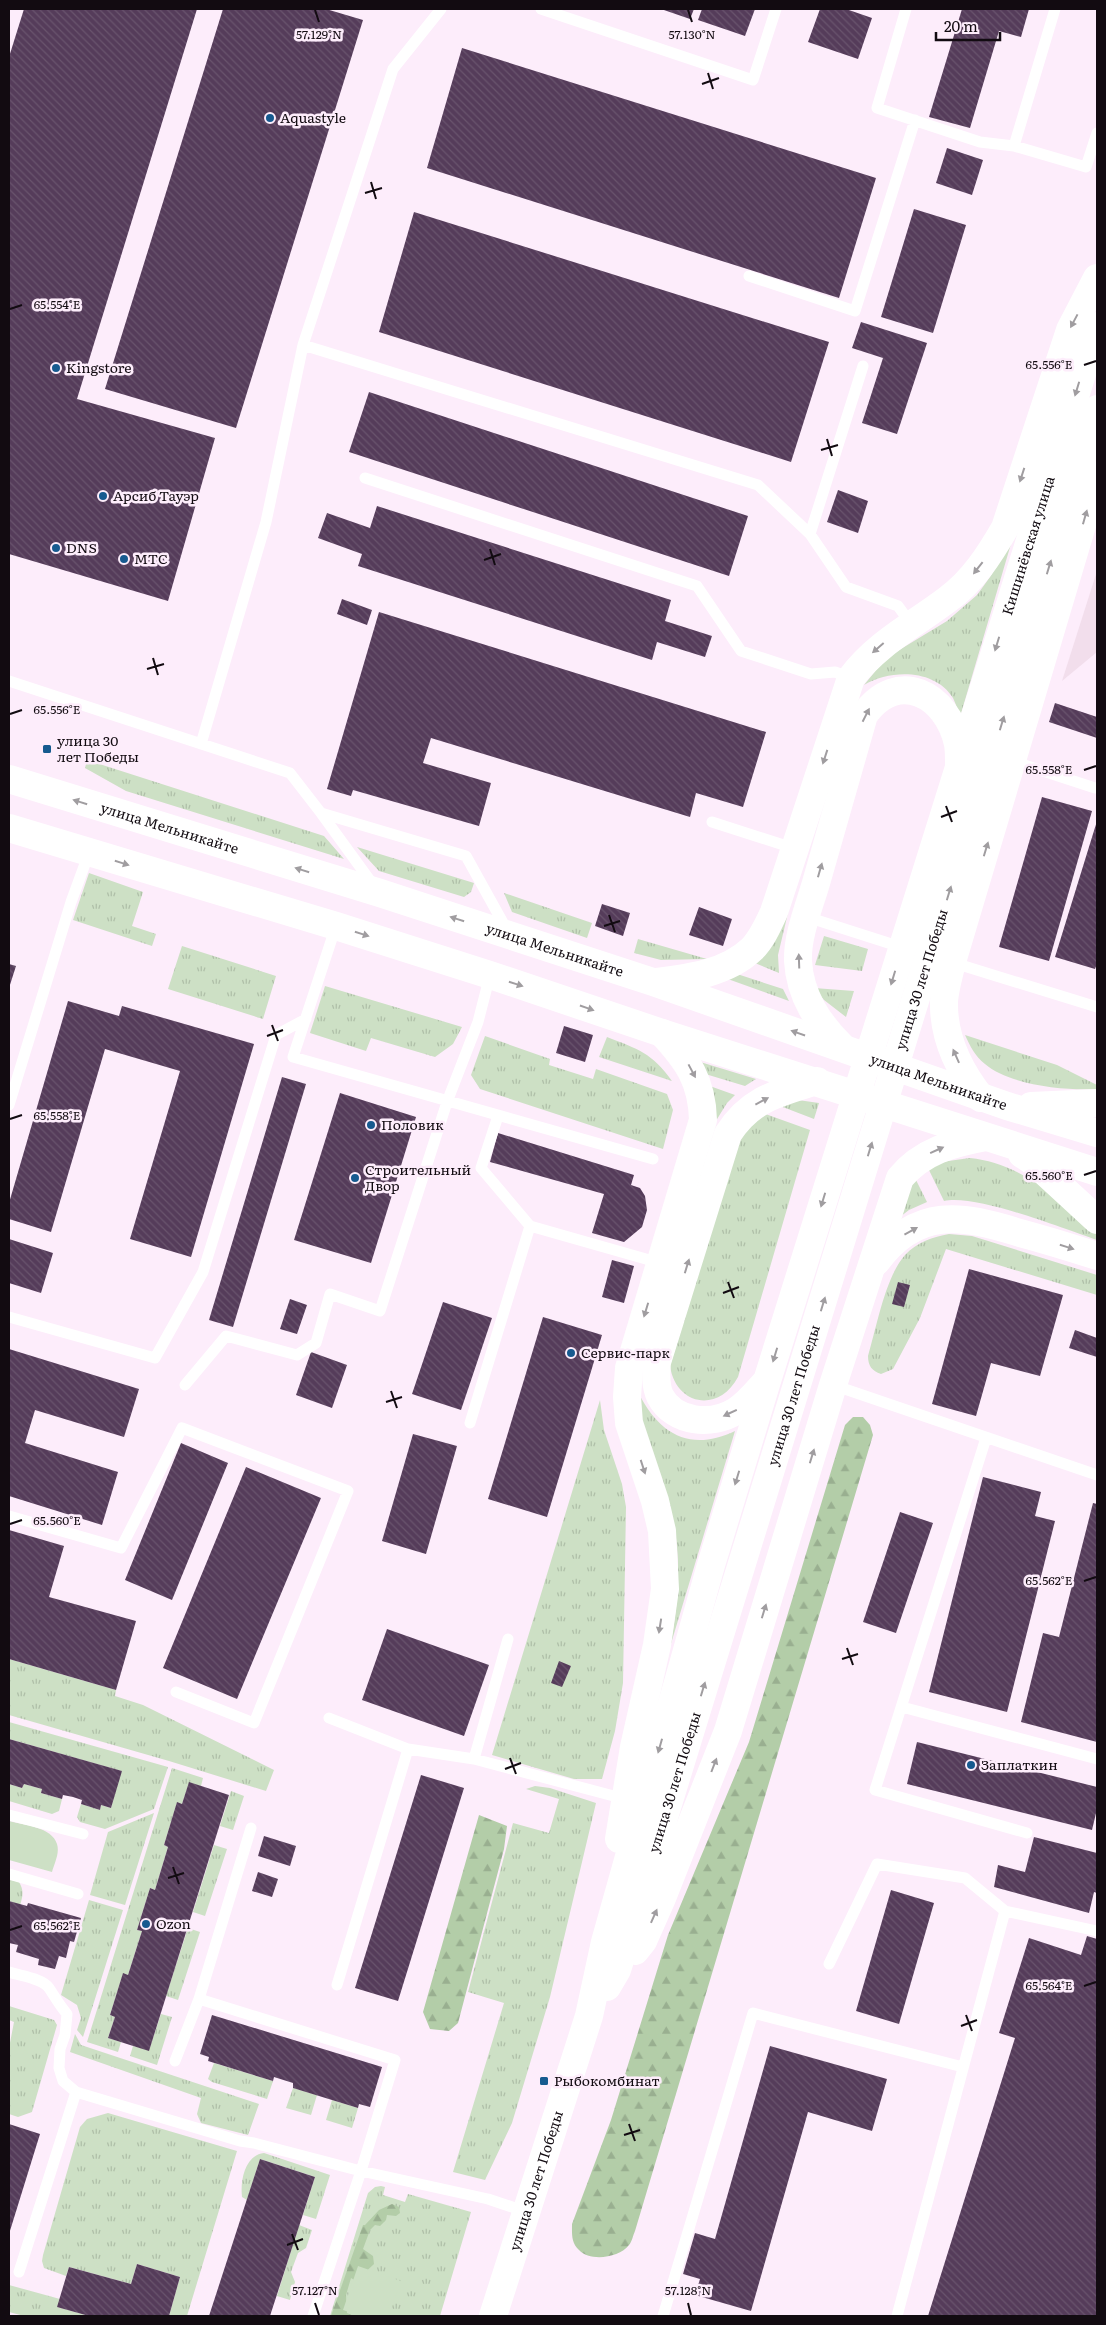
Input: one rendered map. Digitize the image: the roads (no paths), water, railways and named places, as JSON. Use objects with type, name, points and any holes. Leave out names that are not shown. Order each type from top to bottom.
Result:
[{"type":"street","points":[[653,982],[702,975],[735,961],[752,949],[762,935],[774,912],[796,849],[851,678],[863,661],[885,642],[949,599],[970,578],[992,550],[1005,528],[1070,330],[1097,278]]},
{"type":"street","name":"Кишинёвская улица","points":[[959,764],[1097,326]]},
{"type":"street","name":"Кишинёвская улица","points":[[1000,766],[1097,409]]},
{"type":"street","points":[[981,1098],[964,1073],[953,1050],[945,1023],[944,999],[1000,766],[1097,475]]},
{"type":"street","points":[[844,1049],[826,1030],[813,1012],[801,978],[798,960],[807,917],[864,715],[870,706],[888,694],[899,690],[909,689],[929,697],[938,706],[952,727],[958,744],[959,764]]},
{"type":"street","name":"улица 30 лет Победы","points":[[493,2316],[589,2016],[605,1942],[708,1574],[959,764]]},
{"type":"street","name":"улица 30 лет Победы","points":[[589,2016],[617,1970],[738,1572],[1000,766]]},
{"type":"street","name":"улица Мельникайте","points":[[9,780],[380,894],[653,982],[981,1098],[1097,1133]]},
{"type":"street","points":[[9,828],[336,926],[662,1033],[1097,1172]]},
{"type":"street","points":[[605,1942],[625,1799],[657,1645],[666,1588],[662,1531],[655,1501],[630,1422],[627,1397],[629,1368],[702,1120],[702,1101],[697,1080],[689,1066],[662,1033]]},
{"type":"street","points":[[767,1381],[749,1401],[735,1412],[717,1419],[694,1420],[677,1413],[667,1406],[660,1394],[656,1377],[657,1362],[728,1134],[737,1120],[757,1103],[781,1092],[817,1081]]},
{"type":"street","points":[[1007,1106],[1097,1103]]},
{"type":"street","points":[[617,1970],[643,1941],[728,1731],[833,1385],[900,1178],[918,1159],[949,1145],[994,1138],[1034,1162],[1097,1220]]},
{"type":"street","points":[[868,1279],[879,1258],[895,1241],[922,1224],[954,1218],[984,1222],[1097,1256]]},
{"type":"lane","points":[[542,9],[753,80],[776,9]]},
{"type":"lane","points":[[906,9],[877,108],[980,142],[1014,146],[1086,167],[1097,133]]},
{"type":"lane","points":[[1014,146],[1055,9]]},
{"type":"lane","points":[[201,744],[266,522],[303,345],[393,69],[437,10]]},
{"type":"lane","points":[[749,276],[855,311],[914,120]]},
{"type":"lane","points":[[303,345],[758,485],[810,534],[846,588],[898,606],[911,624]]},
{"type":"lane","points":[[810,534],[863,366]]},
{"type":"lane","points":[[365,478],[697,586],[741,651],[811,674],[835,672],[851,678]]},
{"type":"lane","points":[[9,681],[290,773],[380,894]]},
{"type":"lane","points":[[1000,766],[1095,788]]},
{"type":"lane","points":[[321,813],[466,856],[510,936]]},
{"type":"lane","points":[[712,822],[796,849]]},
{"type":"lane","points":[[9,1105],[71,902],[89,853]]},
{"type":"lane","points":[[807,917],[1097,1007]]},
{"type":"lane","points":[[336,926],[293,1057],[654,1159]]},
{"type":"lane","points":[[185,1385],[226,1336],[297,1354],[316,1342],[330,1294],[380,1311],[447,1102],[478,1022],[490,975]]},
{"type":"lane","points":[[9,1317],[155,1358],[203,1272],[276,1036],[306,1019]]},
{"type":"lane","points":[[498,1116],[481,1168],[530,1226],[660,1263]]},
{"type":"lane","points":[[470,1424],[530,1226]]},
{"type":"lane","points":[[833,1385],[1097,1475]]},
{"type":"lane","points":[[9,1516],[121,1548],[182,1428],[348,1491],[254,1723],[176,1692]]},
{"type":"lane","points":[[986,1438],[875,1790],[1027,1833]]},
{"type":"lane","points":[[474,1759],[508,1639]]},
{"type":"lane","points":[[902,1707],[1097,1759]]},
{"type":"lane","points":[[329,1718],[408,1749],[474,1759],[625,1799]]},
{"type":"lane","points":[[337,1985],[408,1749]]},
{"type":"lane","points":[[9,1815],[83,1834]]},
{"type":"lane","points":[[176,2061],[199,1999],[251,1828]]},
{"type":"lane","points":[[829,1964],[877,1864],[965,1878],[1005,1911],[1097,1930]]},
{"type":"lane","points":[[9,1874],[78,1894]]},
{"type":"lane","points":[[888,2316],[898,2311],[1005,1911]]},
{"type":"lane","points":[[9,1972],[40,1981],[48,1987],[53,1998],[67,2014],[65,2035],[60,2049],[59,2068],[63,2080],[76,2092],[240,2141],[361,2171],[488,2199],[527,2212]]},
{"type":"lane","points":[[199,1999],[395,2060],[313,2316]]},
{"type":"lane","points":[[663,2316],[753,2013],[963,2067]]},
{"type":"lane","points":[[19,2272],[76,2092]]},
{"type":"place","name":"Aquastyle","points":[[270,118]]},
{"type":"place","name":"Kingstore","points":[[56,368]]},
{"type":"place","name":"Арсиб Тауэр","points":[[103,496]]},
{"type":"place","name":"DNS","points":[[56,548]]},
{"type":"place","name":"МТС","points":[[124,559]]},
{"type":"place","name":"улица 30 лет Победы","points":[[47,749]]},
{"type":"place","name":"Половик","points":[[371,1125]]},
{"type":"place","name":"Строительный Двор","points":[[355,1178]]},
{"type":"place","name":"Сервис-парк","points":[[571,1353]]},
{"type":"place","name":"Заплаткин","points":[[971,1765]]},
{"type":"place","name":"Ozon","points":[[146,1924]]},
{"type":"place","name":"Рыбокомбинат","points":[[544,2081]]}]
